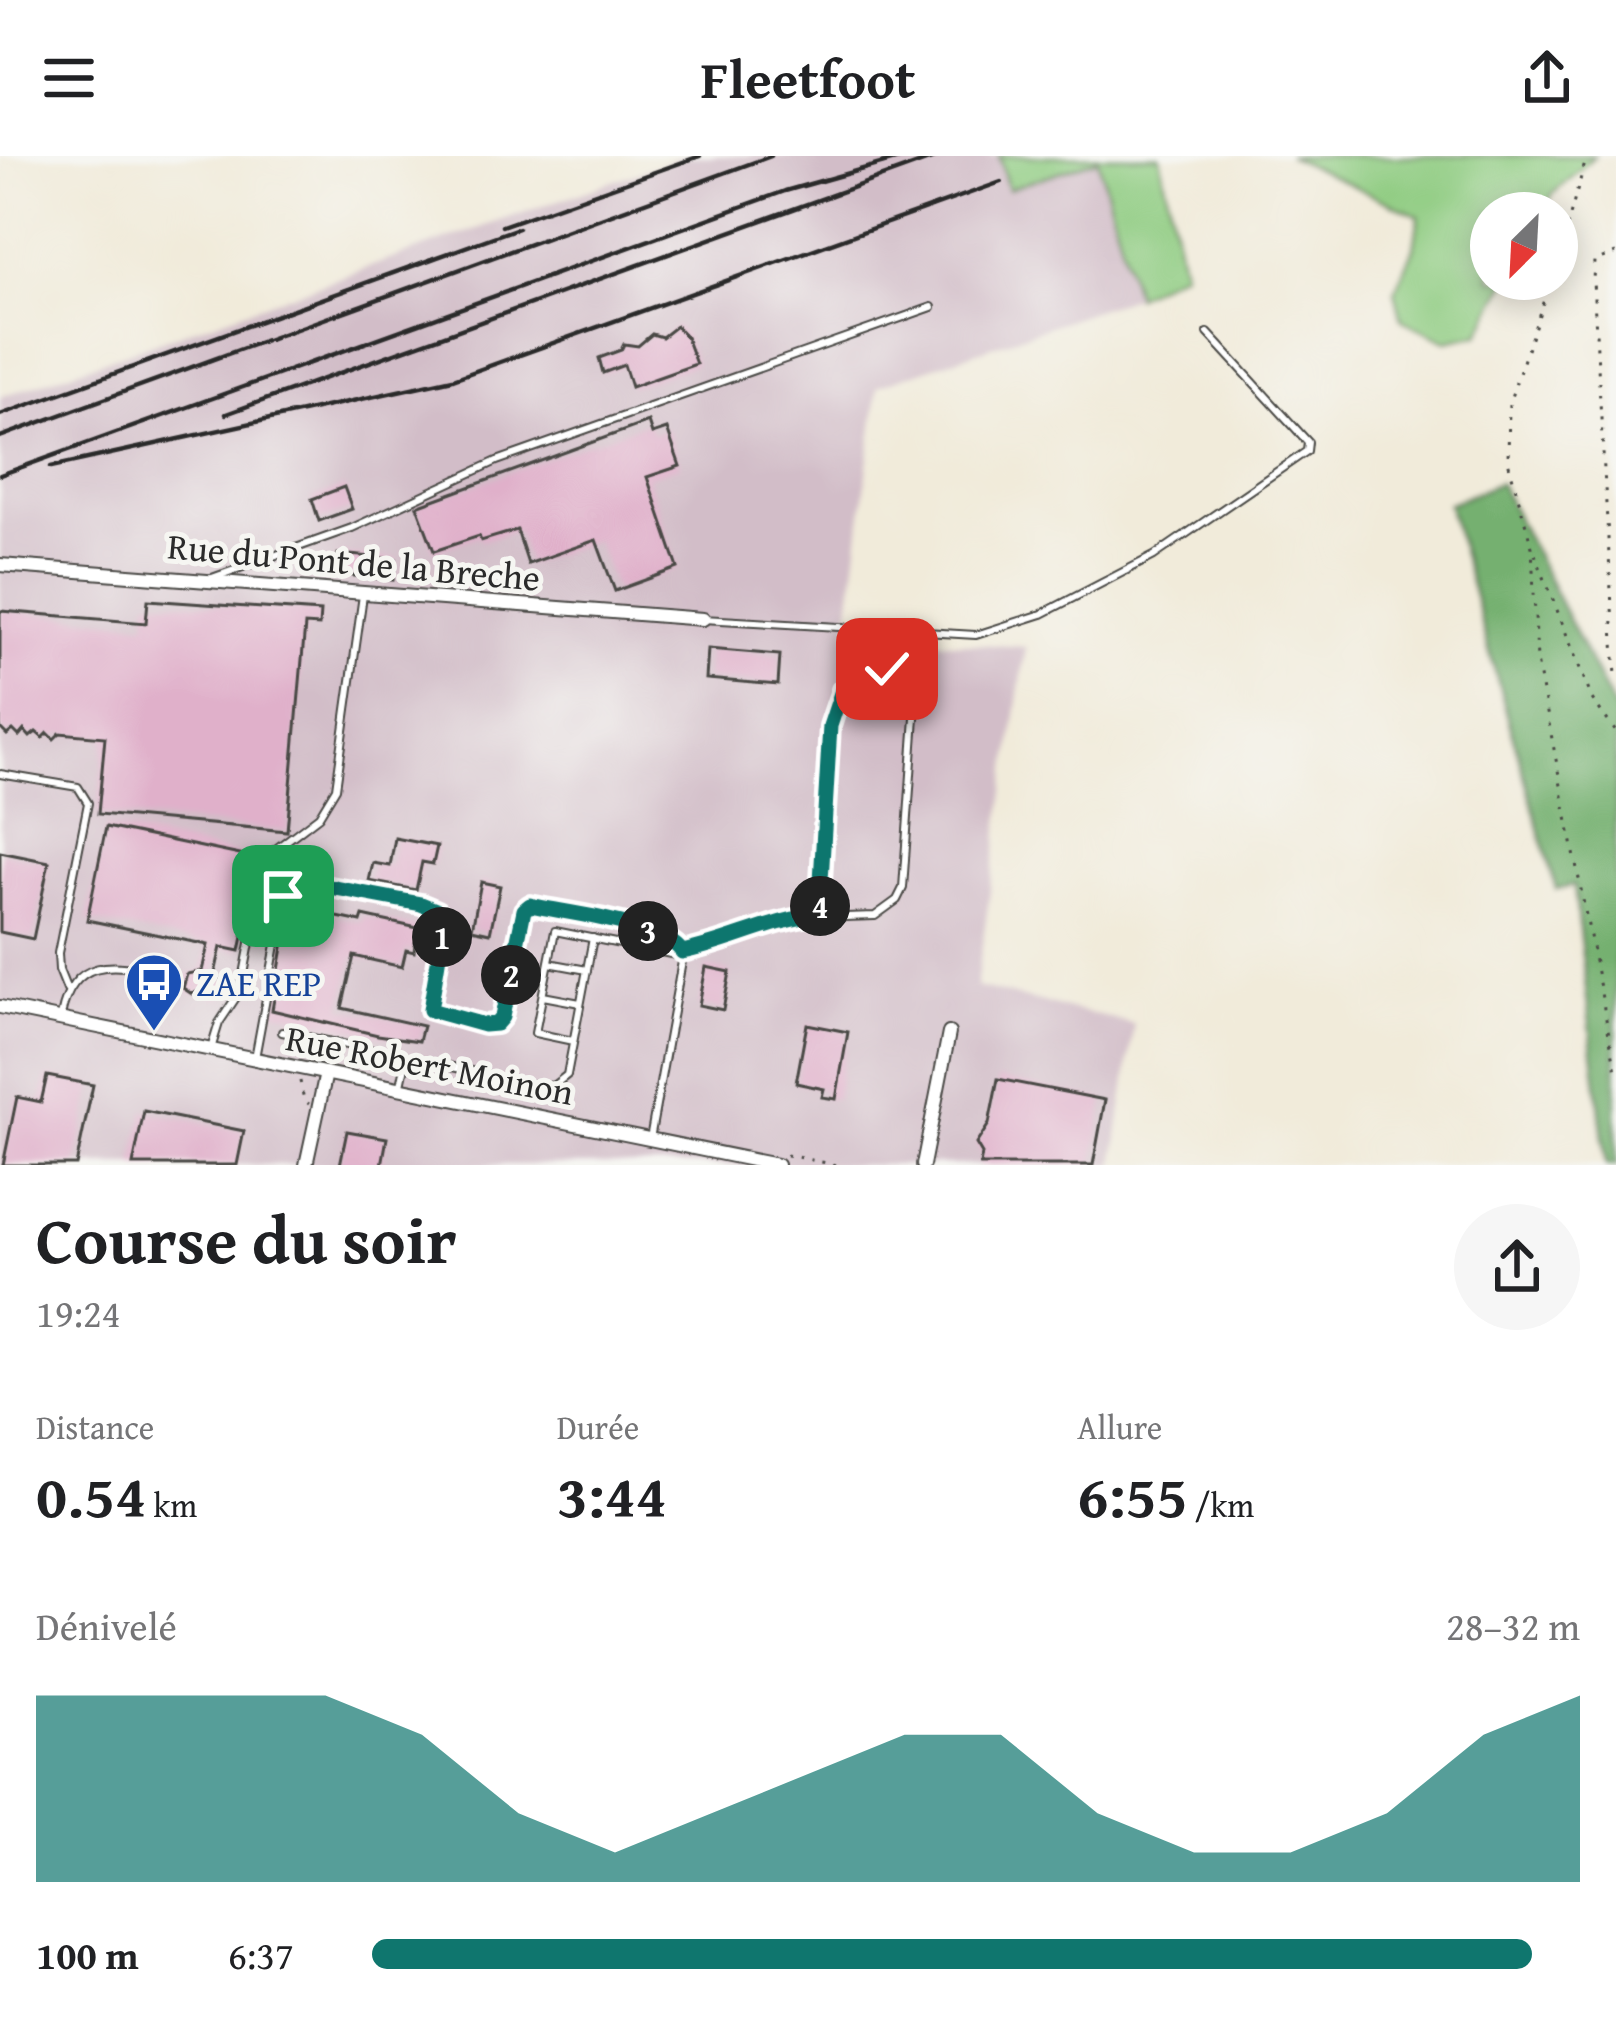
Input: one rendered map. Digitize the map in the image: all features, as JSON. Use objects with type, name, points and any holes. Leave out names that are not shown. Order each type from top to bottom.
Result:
[{"type":"street","name":"Rue du Pont de la Breche","points":[[0,565],[703,619]]},
{"type":"street","name":"Rue Robert Moinon","points":[[0,1007],[777,1165]]},
{"type":"street","points":[[922,1165],[950,1034]]},
{"type":"street","points":[[306,1165],[326,1073]]},
{"type":"lane","points":[[209,579],[352,528],[496,461],[932,307]]},
{"type":"lane","points":[[703,619],[976,635],[1042,614],[1154,556],[1307,451],[1308,442],[1208,333]]},
{"type":"lane","points":[[211,1050],[213,1034],[241,990],[264,870],[273,851],[287,836],[319,817],[336,788],[364,592]]},
{"type":"lane","points":[[573,1041],[535,1033],[555,931],[682,954],[785,919],[875,916],[897,900],[903,888],[916,703],[913,687],[887,669],[860,672],[836,702],[830,726],[819,915]]},
{"type":"lane","points":[[0,774],[78,787],[88,803],[58,953],[58,970],[67,990]]},
{"type":"lane","points":[[254,1059],[283,896],[287,885],[298,881],[438,911],[444,924],[430,1010],[484,1025],[496,1024],[502,1017],[524,910],[530,905],[644,930],[667,938],[682,954]]},
{"type":"lane","points":[[530,1084],[547,1088],[567,1076],[593,938]]},
{"type":"lane","points":[[650,1139],[682,954]]},
{"type":"lane","points":[[548,963],[587,970]]},
{"type":"lane","points":[[61,1019],[67,990],[77,978],[114,965],[171,975]]},
{"type":"lane","points":[[542,995],[580,1003]]},
{"type":"lane","points":[[282,1032],[493,1076]]},
{"type":"lane","points":[[400,1088],[406,1057]]},
{"type":"path","points":[[1577,192],[1587,156]]},
{"type":"path","points":[[1616,253],[1594,261],[1593,281],[1616,676]]},
{"type":"path","points":[[1544,300],[1509,403],[1508,461],[1532,547],[1592,699],[1616,732]]},
{"type":"path","points":[[1532,547],[1538,661],[1616,1071]]},
{"type":"shaded area","points":[[684,156],[999,156],[1008,189],[1098,159],[1135,296],[878,386],[847,635],[1026,647],[976,987],[1134,1024],[1114,1165],[0,1165],[0,397]]},
{"type":"green space","points":[[999,156],[1160,156],[1183,271],[1135,296],[1098,159],[1008,189]]},
{"type":"green space","points":[[1288,156],[1594,156],[1555,192],[1470,192],[1470,300],[1497,300],[1480,334],[1447,341],[1402,320],[1395,291],[1414,248],[1419,216]]},
{"type":"green space","points":[[1499,483],[1616,713],[1616,1165],[1606,1165],[1574,885],[1556,889],[1448,504]]},
{"type":"building","points":[[676,326],[686,337],[696,364],[631,387],[624,365],[603,373],[599,358],[621,350],[624,344],[638,346],[652,334],[662,337]]},
{"type":"building","points":[[648,422],[652,434],[667,429],[680,466],[647,477],[678,568],[615,591],[596,540],[528,564],[517,530],[434,551],[417,506]]},
{"type":"building","points":[[344,487],[352,509],[319,521],[312,499]]},
{"type":"building","points":[[338,554],[396,559],[393,580],[335,574]]},
{"type":"building","points":[[148,600],[320,612],[319,626],[305,625],[287,831],[98,814],[105,737],[60,733],[54,739],[36,732],[30,737],[24,730],[19,736],[13,730],[7,735],[0,728],[0,611],[146,623]]},
{"type":"building","points":[[708,649],[780,655],[778,685],[706,679]]},
{"type":"building","points":[[106,827],[259,859],[240,951],[221,947],[215,974],[228,984],[223,998],[212,997],[204,989],[192,994],[183,988],[187,974],[202,971],[208,945],[87,920]]},
{"type":"building","points":[[395,838],[437,846],[433,864],[422,862],[416,890],[369,881],[373,863],[390,866]]},
{"type":"building","points":[[0,852],[49,862],[33,939],[0,932]]},
{"type":"building","points":[[481,882],[500,886],[490,933],[472,929]]},
{"type":"building","points":[[290,907],[431,931],[429,943],[415,943],[414,952],[406,950],[402,967],[354,956],[342,1008],[423,1026],[419,1041],[272,1010]]},
{"type":"building","points":[[706,967],[730,972],[723,1010],[699,1005]]},
{"type":"building","points":[[807,1024],[848,1032],[836,1099],[822,1097],[824,1089],[796,1083]]},
{"type":"building","points":[[47,1076],[93,1085],[76,1165],[3,1165],[17,1097],[41,1102]]},
{"type":"building","points":[[998,1079],[1105,1100],[1093,1165],[980,1165],[982,1154],[976,1144],[989,1124]]},
{"type":"building","points":[[144,1111],[244,1131],[237,1165],[133,1165]]},
{"type":"building","points":[[347,1131],[387,1138],[382,1165],[340,1165]]},
{"type":"railway","points":[[502,226],[700,156]]},
{"type":"railway","points":[[0,437],[771,156]]},
{"type":"railway","points":[[0,475],[785,191],[909,156]]},
{"type":"railway","points":[[226,414],[940,156]]},
{"type":"railway","points":[[51,467],[453,379],[1001,182]]},
{"type":"railway","points":[[0,415],[518,228]]},
{"type":"place","name":"ZAE REP","points":[[154,1033]]},
{"type":"route","points":[[283,896],[287,885],[298,881],[438,911],[444,924],[430,1010],[484,1025],[496,1024],[502,1017],[524,910],[530,905],[644,930],[667,938],[682,952],[721,944],[785,919],[819,915],[830,726],[836,702],[860,672],[887,669]]}]
